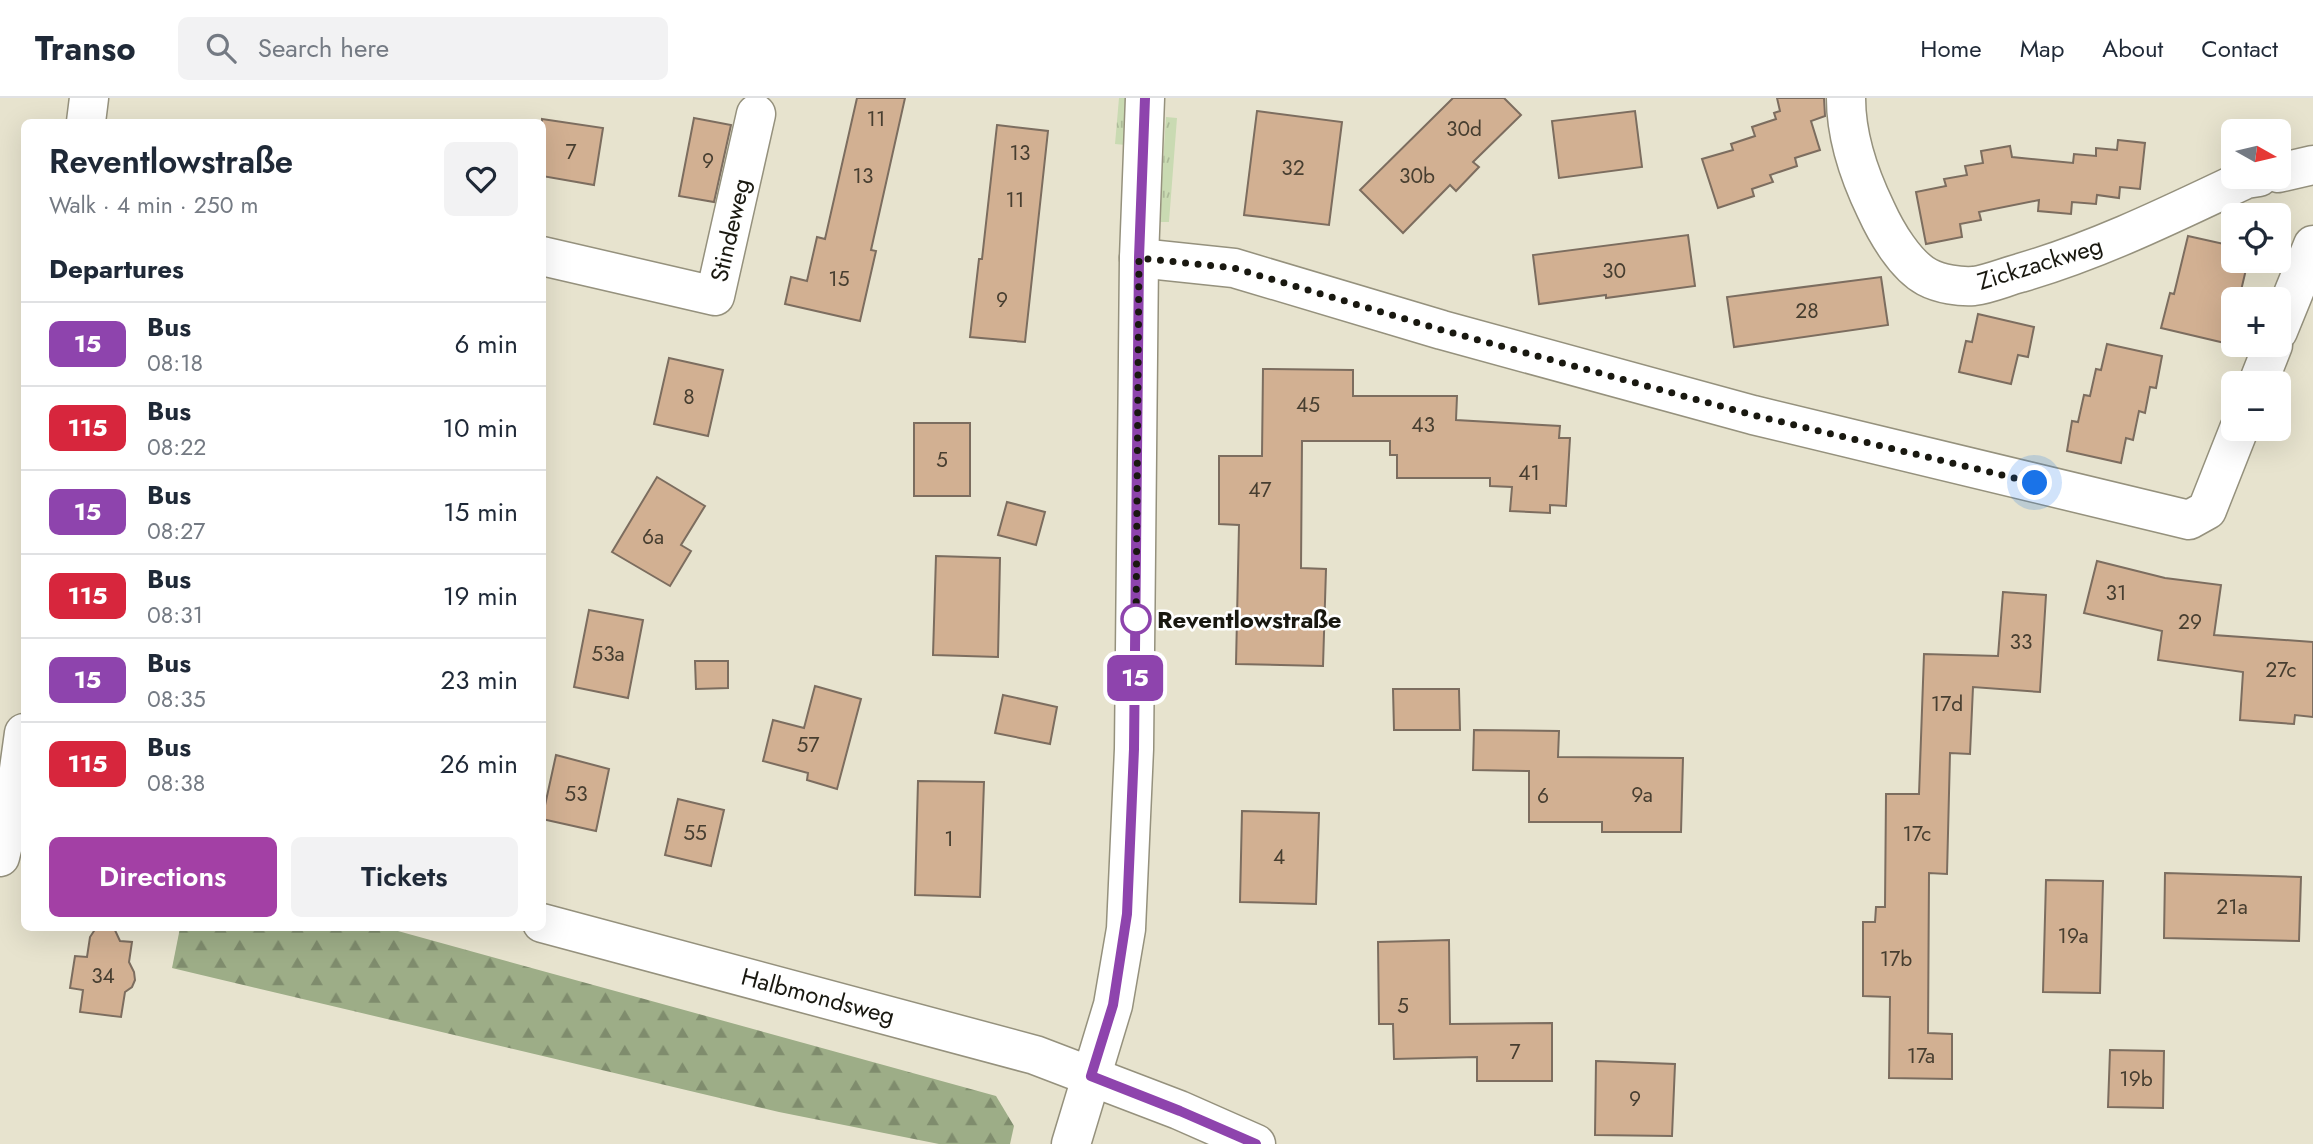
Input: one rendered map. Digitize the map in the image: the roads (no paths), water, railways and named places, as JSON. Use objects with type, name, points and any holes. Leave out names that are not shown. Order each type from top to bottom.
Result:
[{"type":"street","points":[[86,119],[89,98]]},
{"type":"street","points":[[1071,1144],[1113,1005],[1126,922],[1134,749],[1139,258],[1145,98]]},
{"type":"street","name":"Zickzackweg","points":[[1846,98],[1854,150],[1865,189],[1884,229],[1903,255],[1926,276],[1950,284],[1974,286],[2043,266],[2113,241],[2225,189]]},
{"type":"street","name":"Stindeweg","points":[[546,257],[715,296],[756,114]]},
{"type":"street","points":[[2291,170],[2313,165]]},
{"type":"street","points":[[2291,299],[2313,245]]},
{"type":"street","points":[[1139,258],[1234,268],[1442,330],[1753,415],[2189,520],[2207,510],[2234,441]]},
{"type":"street","points":[[0,857],[21,750]]},
{"type":"street","name":"Halbmondsweg","points":[[546,924],[1006,1046],[1091,1076]]},
{"type":"street","points":[[1091,1076],[1256,1144]]},
{"type":"place","name":"Reventlowstraße","points":[[1136,619]]}]
